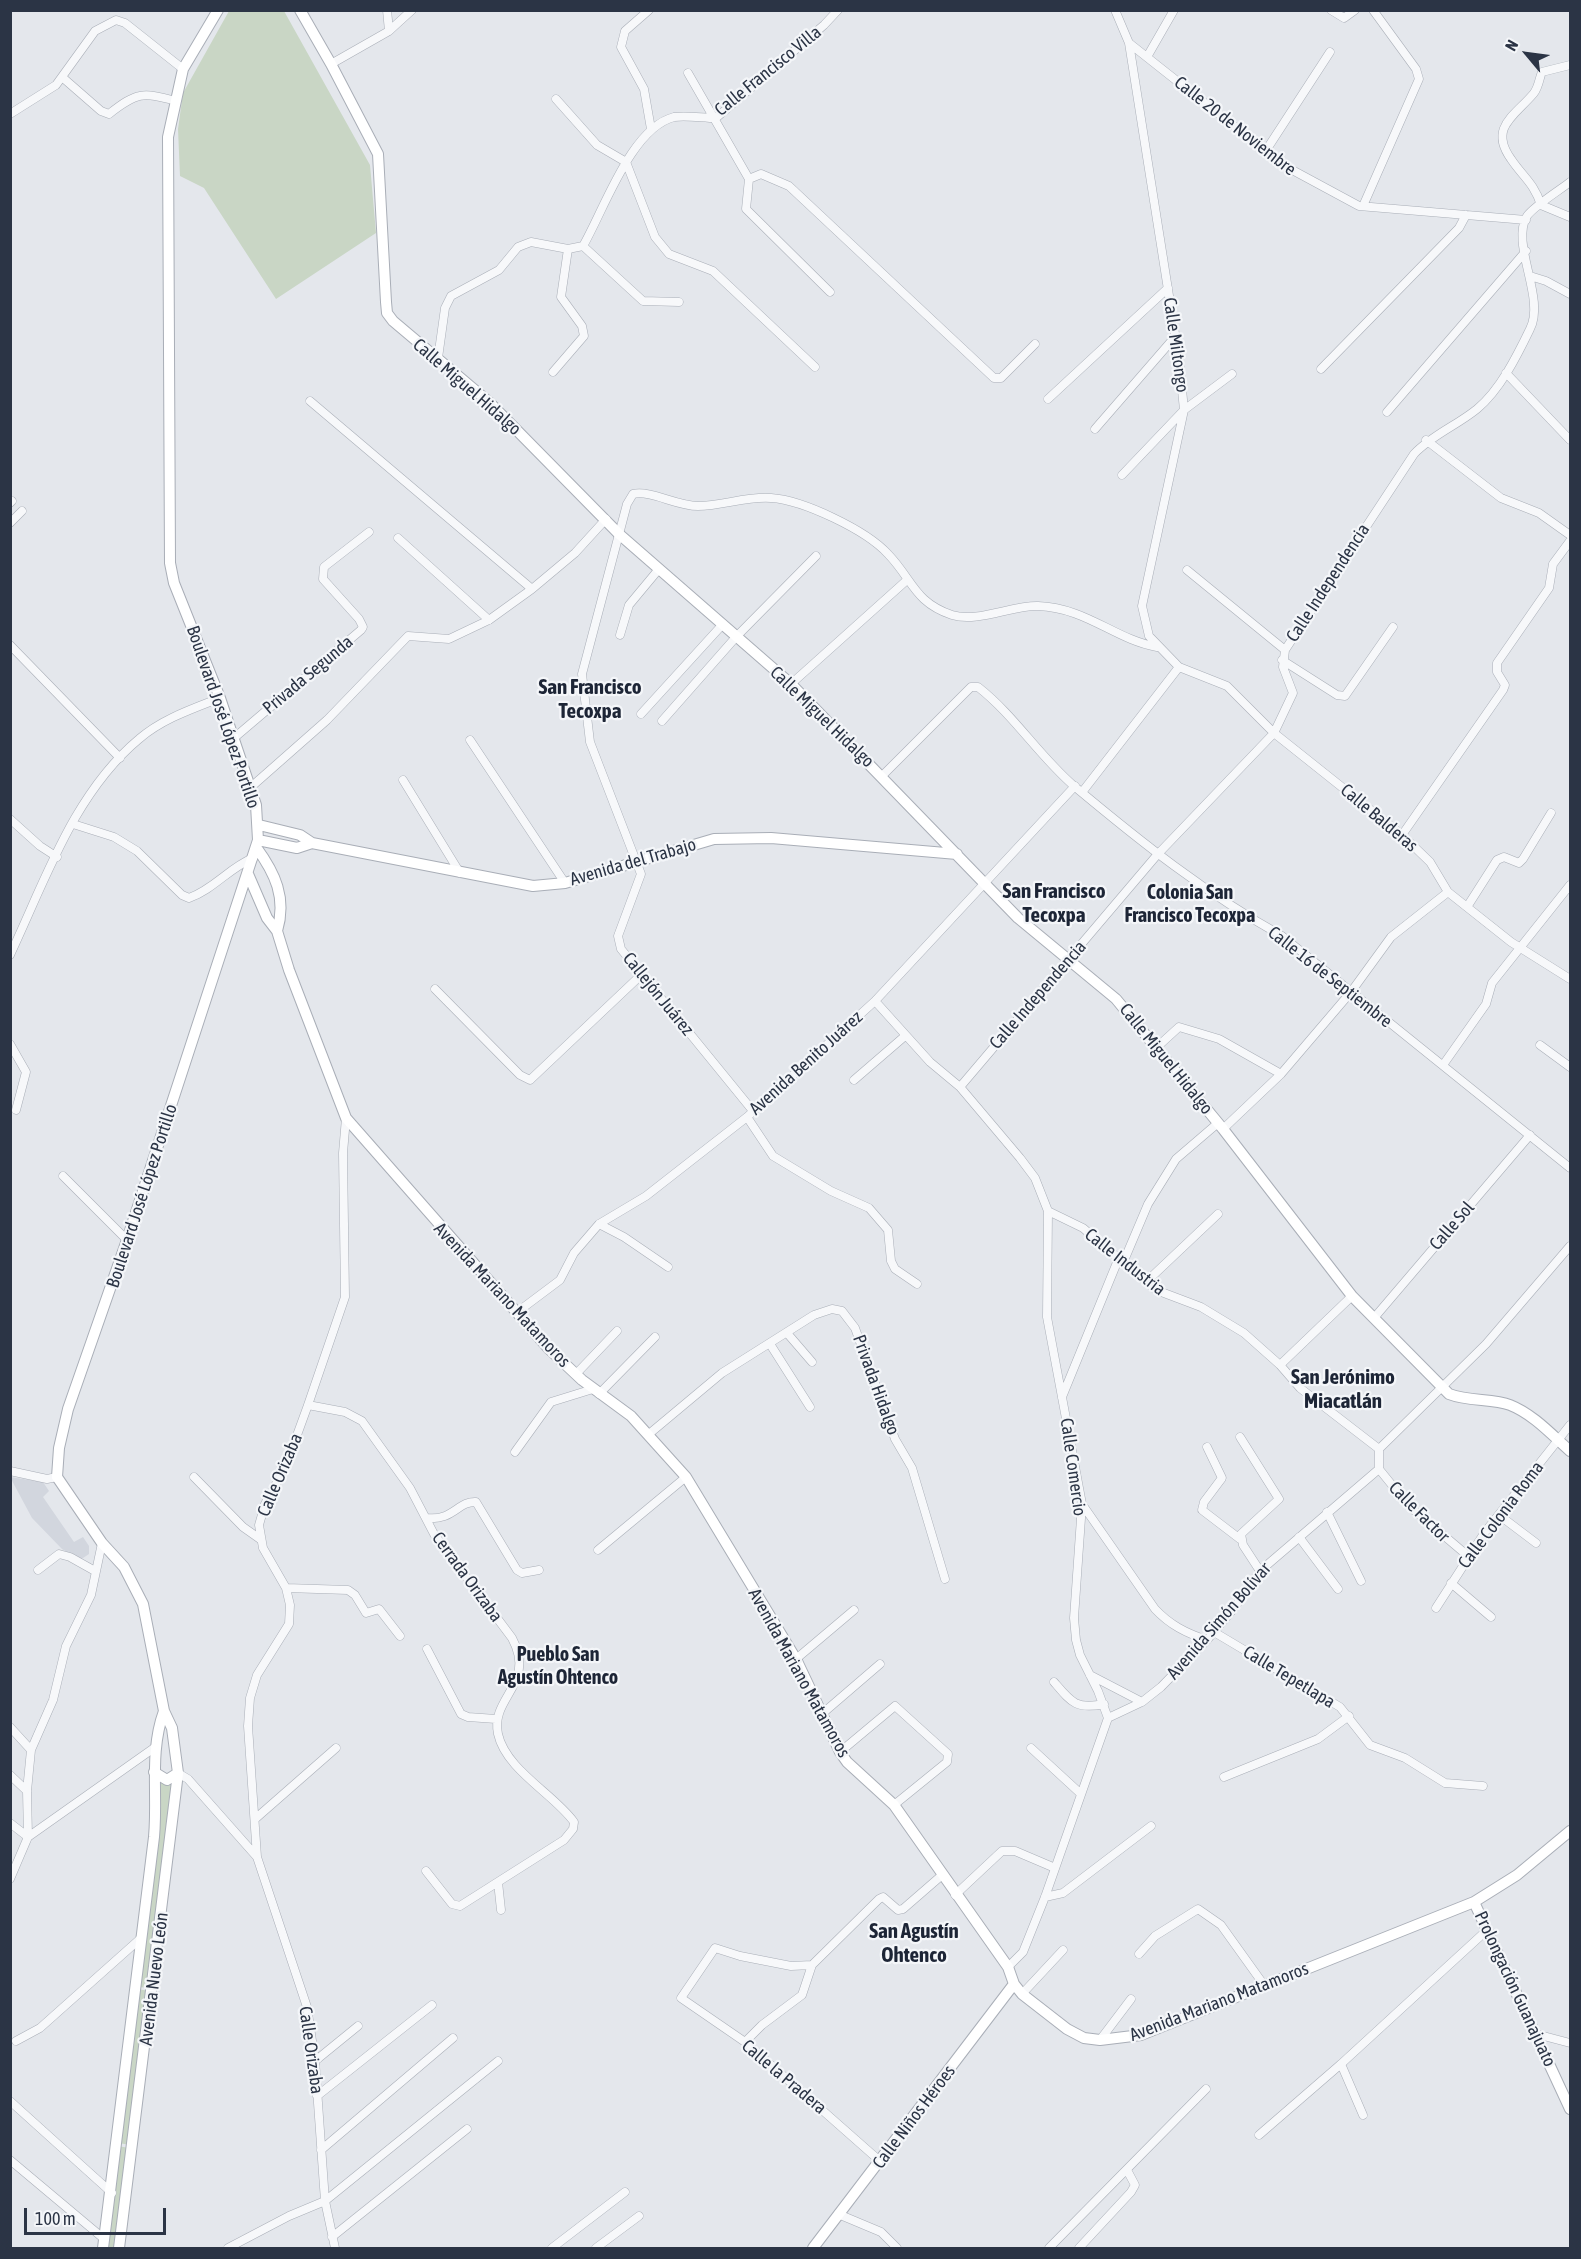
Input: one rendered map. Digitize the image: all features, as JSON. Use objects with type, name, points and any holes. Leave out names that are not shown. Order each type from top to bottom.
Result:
[{"type":"street","name":"Boulevard José López Portillo","points":[[57,1477],[58,1448],[68,1409],[127,1240],[248,874],[259,825],[251,787],[220,698],[174,583],[170,563],[168,137],[183,69],[218,10]]},
{"type":"street","name":"Calle Miguel Hidalgo","points":[[300,10],[332,64],[378,154],[387,313],[413,340],[438,358],[489,402],[619,534],[790,684],[1018,918],[1116,999],[1221,1126],[1352,1296],[1444,1388]]},
{"type":"street","points":[[387,10],[389,31]]},
{"type":"street","points":[[332,64],[389,31],[412,10]]},
{"type":"street","points":[[648,10],[625,31],[621,47],[644,88],[651,129]]},
{"type":"street","name":"Calle Francisco Villa","points":[[583,246],[626,162],[651,129],[674,117],[716,118],[825,25],[838,10]]},
{"type":"street","name":"Calle Miltongo","points":[[1115,10],[1129,43],[1168,288],[1184,410],[1142,606],[1145,623],[1157,647],[1170,655],[1179,667]]},
{"type":"street","points":[[1147,57],[1174,10]]},
{"type":"street","points":[[1332,10],[1344,18],[1355,10]]},
{"type":"street","points":[[1363,206],[1419,79],[1416,69],[1373,10]]},
{"type":"street","points":[[10,114],[56,86],[94,31],[116,20],[124,23],[183,69]]},
{"type":"street","name":"Calle 20 de Noviembre","points":[[1129,43],[1265,152],[1298,175],[1363,206],[1526,220]]},
{"type":"street","points":[[1265,152],[1330,52]]},
{"type":"street","points":[[1570,65],[1542,72],[1535,92],[1509,119],[1502,134],[1506,150],[1535,188],[1541,205],[1570,217]]},
{"type":"street","points":[[688,73],[716,118],[749,179],[746,209],[830,292]]},
{"type":"street","points":[[62,77],[101,111],[109,114],[130,97],[146,93],[176,101]]},
{"type":"street","points":[[556,99],[597,144],[626,162],[655,237],[669,254],[713,271],[815,367]]},
{"type":"street","points":[[749,179],[761,174],[789,186],[994,378],[1001,378],[1035,344]]},
{"type":"street","points":[[1526,220],[1532,211],[1570,182]]},
{"type":"street","points":[[1321,369],[1459,228],[1466,215]]},
{"type":"street","name":"Calle Independencia","points":[[960,1087],[1157,855],[1274,733],[1293,693],[1282,660],[1285,650],[1405,466],[1426,440],[1448,429],[1479,408],[1506,373],[1534,321],[1526,251],[1526,220]]},
{"type":"street","points":[[438,358],[445,308],[451,296],[499,270],[518,247],[531,242],[568,249],[583,246],[643,301],[679,302]]},
{"type":"street","points":[[553,372],[584,336],[582,326],[561,297],[568,249]]},
{"type":"street","points":[[1387,412],[1526,251]]},
{"type":"street","points":[[1530,276],[1570,294]]},
{"type":"street","points":[[1048,399],[1168,288]]},
{"type":"street","points":[[1095,429],[1174,338]]},
{"type":"street","points":[[1506,373],[1570,440]]},
{"type":"street","points":[[1122,475],[1184,410],[1232,374]]},
{"type":"street","points":[[310,401],[532,589]]},
{"type":"street","points":[[1426,440],[1501,498],[1539,513],[1570,535]]},
{"type":"street","points":[[638,862],[621,827],[590,742],[582,674],[627,504],[633,494],[643,492],[669,503],[698,506],[770,498],[812,506],[851,528],[888,553],[928,604],[955,616],[1000,613],[1036,606],[1072,610],[1131,639],[1157,647]]},
{"type":"street","points":[[10,523],[22,511]]},
{"type":"street","points":[[251,787],[327,720],[408,636],[449,639],[489,620],[532,589],[575,553],[606,519]]},
{"type":"street","name":"Privada Segunda","points":[[234,738],[363,627],[359,619],[323,579],[324,567],[369,532]]},
{"type":"street","points":[[398,538],[489,620]]},
{"type":"street","points":[[1402,835],[1503,690],[1504,685],[1497,672],[1497,663],[1549,588],[1553,564],[1570,541]]},
{"type":"street","points":[[662,721],[736,637],[816,556]]},
{"type":"street","points":[[620,635],[629,605],[659,569]]},
{"type":"street","points":[[1187,570],[1285,650]]},
{"type":"street","points":[[790,684],[907,580]]},
{"type":"street","points":[[641,714],[723,624]]},
{"type":"street","points":[[1282,660],[1337,695],[1345,696],[1392,627]]},
{"type":"street","points":[[10,645],[120,758]]},
{"type":"street","points":[[1083,792],[1179,667]]},
{"type":"street","name":"Calle Balderas","points":[[1179,667],[1227,686],[1274,733],[1402,835],[1430,862],[1448,892],[1521,947],[1570,979]]},
{"type":"street","name":"Calle 16 de Septiembre","points":[[882,776],[971,687],[978,687],[1075,786],[1157,855],[1242,914],[1282,936],[1570,1168]]},
{"type":"street","points":[[10,955],[73,824],[86,801],[120,758],[139,739],[168,719],[220,698]]},
{"type":"street","points":[[470,740],[565,882]]},
{"type":"street","points":[[402,780],[460,873]]},
{"type":"street","name":"Avenida Benito Juárez","points":[[516,1314],[560,1280],[574,1254],[599,1224],[646,1196],[750,1114],[875,1001],[1075,786]]},
{"type":"street","points":[[1467,907],[1497,860],[1504,857],[1519,863],[1523,859],[1551,813]]},
{"type":"street","points":[[10,819],[40,846],[57,857]]},
{"type":"street","points":[[73,824],[114,837],[137,851],[182,895],[189,898],[215,884],[255,848]]},
{"type":"street","name":"Avenida del Trabajo","points":[[259,825],[300,835],[312,843],[533,886],[565,882],[714,839],[771,838],[957,854]]},
{"type":"street","name":"Avenida del Trabajo","points":[[255,848],[297,848],[312,843]]},
{"type":"street","name":"Avenida Mariano Matamoros","points":[[255,848],[272,869],[279,888],[281,917],[277,931]]},
{"type":"street","name":"Callejón Juárez","points":[[638,862],[641,879],[618,936],[621,949],[750,1114],[773,1156],[831,1191],[869,1208],[888,1230],[891,1261],[895,1269],[917,1284]]},
{"type":"street","name":"Avenida Mariano Matamoros","points":[[248,874],[267,918],[277,931],[289,970],[346,1118],[516,1314],[576,1374],[631,1416],[686,1477],[796,1659],[840,1752],[852,1767],[894,1805],[955,1896],[1008,1967],[1014,1984],[1022,1994],[1066,2029],[1084,2038],[1100,2040],[1141,2035],[1474,1902],[1517,1875],[1570,1831]]},
{"type":"street","points":[[1443,1065],[1486,1004],[1492,983],[1570,888]]},
{"type":"street","points":[[1061,1398],[1148,1204],[1176,1159],[1221,1126],[1281,1074],[1351,992],[1391,937],[1448,892]]},
{"type":"street","points":[[435,989],[520,1075],[530,1080],[640,976]]},
{"type":"street","points":[[875,1001],[905,1036],[960,1087],[1035,1178],[1048,1211]]},
{"type":"street","points":[[1156,1048],[1179,1027],[1219,1040],[1281,1074]]},
{"type":"street","points":[[854,1080],[905,1036]]},
{"type":"street","points":[[10,1044],[26,1072],[16,1110]]},
{"type":"street","points":[[1540,1045],[1570,1067]]},
{"type":"street","name":"Calle Orizaba","points":[[335,2248],[324,2201],[315,2061],[307,2007],[257,1857],[248,1726],[250,1698],[257,1675],[289,1624],[290,1605],[286,1588],[260,1539],[261,1514],[285,1468],[345,1297],[343,1153],[346,1118]]},
{"type":"street","name":"Calle Sol","points":[[1374,1318],[1530,1135]]},
{"type":"street","points":[[63,1176],[127,1240]]},
{"type":"street","name":"Calle Industria","points":[[1048,1211],[1083,1228],[1121,1262],[1167,1296],[1213,1313],[1244,1333],[1280,1365]]},
{"type":"street","name":"Calle Comercio","points":[[1048,1211],[1047,1317],[1082,1504],[1074,1618],[1080,1655],[1104,1704],[1108,1718]]},
{"type":"street","points":[[1146,1282],[1218,1214]]},
{"type":"street","points":[[599,1224],[624,1237],[668,1267]]},
{"type":"street","points":[[1352,1296],[1280,1365],[1299,1388],[1379,1449],[1444,1388],[1486,1344],[1570,1246]]},
{"type":"street","name":"Privada Hidalgo","points":[[649,1434],[699,1390],[814,1315],[832,1309],[842,1311],[849,1318],[895,1439],[912,1467],[945,1579]]},
{"type":"street","points":[[576,1374],[617,1331]]},
{"type":"street","points":[[787,1333],[812,1362]]},
{"type":"street","points":[[514,1452],[551,1402],[596,1391],[655,1337]]},
{"type":"street","points":[[770,1344],[810,1407]]},
{"type":"street","points":[[1444,1388],[1459,1398],[1509,1404],[1530,1417],[1570,1451]]},
{"type":"street","name":"Cerrada Orizaba","points":[[308,1405],[345,1412],[362,1421],[410,1488],[434,1534],[512,1638],[520,1657],[520,1667],[496,1719]]},
{"type":"street","name":"Calle Colonia Roma","points":[[1436,1608],[1468,1556],[1570,1425]]},
{"type":"street","points":[[1240,1437],[1279,1499],[1244,1529],[1240,1539]]},
{"type":"street","points":[[1207,1447],[1222,1478],[1204,1502],[1202,1510],[1240,1539],[1260,1571]]},
{"type":"street","name":"Calle Factor","points":[[1379,1449],[1379,1469],[1409,1506],[1468,1556]]},
{"type":"street","name":"Avenida Simón Bolívar","points":[[1108,1718],[1142,1702],[1207,1640],[1260,1571],[1379,1469]]},
{"type":"street","points":[[10,1471],[47,1479],[57,1477]]},
{"type":"street","points":[[194,1476],[243,1527],[260,1539]]},
{"type":"street","name":"Avenida Nuevo León","points":[[57,1477],[102,1543],[123,1568],[144,1604],[164,1711],[172,1728],[176,1748],[178,1773],[119,2248]]},
{"type":"street","points":[[598,1550],[686,1477]]},
{"type":"street","name":"Cerrada Orizaba","points":[[427,1518],[448,1517],[469,1502],[476,1502],[517,1570],[522,1573],[539,1570]]},
{"type":"street","points":[[1082,1504],[1155,1610],[1166,1621],[1188,1634],[1207,1640]]},
{"type":"street","points":[[1327,1512],[1361,1581]]},
{"type":"street","points":[[1499,1515],[1536,1543]]},
{"type":"street","points":[[1299,1537],[1338,1589]]},
{"type":"street","points":[[10,1878],[28,1837],[27,1791],[31,1749],[53,1700],[66,1646],[91,1595],[102,1543]]},
{"type":"street","points":[[38,1570],[59,1554],[70,1557],[95,1571]]},
{"type":"street","points":[[1451,1583],[1491,1617]]},
{"type":"street","points":[[286,1588],[348,1590],[355,1594],[366,1613],[379,1609],[400,1636]]},
{"type":"street","points":[[796,1659],[854,1610]]},
{"type":"street","name":"Calle Tepetlapa","points":[[1214,1632],[1340,1707],[1370,1745],[1405,1758],[1437,1780],[1454,1785],[1483,1786]]},
{"type":"street","points":[[426,1872],[456,1907],[564,1840],[573,1829],[574,1822],[525,1776],[501,1742],[496,1719],[468,1718],[461,1714],[427,1649]]},
{"type":"street","points":[[823,1713],[880,1665]]},
{"type":"street","points":[[1088,1674],[1142,1702]]},
{"type":"street","points":[[1054,1682],[1077,1705],[1090,1707],[1104,1704]]},
{"type":"street","points":[[840,1752],[893,1707],[902,1710],[949,1758],[894,1805]]},
{"type":"street","name":"Avenida Nuevo León","points":[[103,2243],[112,2193],[156,1812],[154,1748],[164,1711]]},
{"type":"street","points":[[1224,1777],[1318,1739],[1349,1716]]},
{"type":"street","points":[[1008,1967],[1023,1952],[1045,1897],[1108,1718]]},
{"type":"street","points":[[10,1727],[31,1749]]},
{"type":"street","points":[[28,1837],[162,1743],[176,1748]]},
{"type":"street","points":[[255,1819],[336,1748]]},
{"type":"street","points":[[1031,1748],[1081,1794]]},
{"type":"street","points":[[154,1772],[167,1780],[178,1773]]},
{"type":"street","name":"Calle Orizaba","points":[[178,1773],[188,1779],[257,1857]]},
{"type":"street","points":[[10,1775],[27,1791]]},
{"type":"street","points":[[10,1823],[28,1837]]},
{"type":"street","points":[[1045,1897],[1063,1893],[1151,1826]]},
{"type":"street","points":[[955,1896],[1002,1851],[1016,1851],[1055,1868]]},
{"type":"street","points":[[745,2043],[762,2025],[802,1995],[812,1965],[879,1899],[883,1897],[898,1910],[903,1909],[941,1876]]},
{"type":"street","points":[[498,1881],[501,1910]]},
{"type":"street","name":"Prolongación Guanajuato","points":[[1474,1902],[1570,2109]]},
{"type":"street","points":[[1139,1954],[1155,1936],[1198,1909],[1221,1925],[1264,1985]]},
{"type":"street","points":[[1259,2135],[1341,2064],[1486,1931]]},
{"type":"street","points":[[16,2041],[40,2028],[142,1937]]},
{"type":"street","name":"Calle la Pradera","points":[[812,1965],[791,1966],[740,1956],[715,1948],[681,1998],[745,2043],[881,2162]]},
{"type":"street","points":[[1022,1994],[1063,1950]]},
{"type":"street","name":"Calle Niños Héroes","points":[[813,2248],[881,2162],[1014,1984]]},
{"type":"street","points":[[136,1988],[151,1990]]},
{"type":"street","points":[[1100,2040],[1131,1999]]},
{"type":"street","points":[[317,2096],[432,2004]]},
{"type":"street","points":[[315,2061],[358,2026]]},
{"type":"street","points":[[1536,2034],[1570,2043]]},
{"type":"street","points":[[321,2150],[453,2038]]},
{"type":"street","points":[[228,2248],[289,2216],[324,2201],[498,2061]]},
{"type":"street","points":[[1341,2064],[1362,2115]]},
{"type":"street","points":[[1049,2248],[1206,2089]]},
{"type":"street","points":[[10,2101],[112,2193]]},
{"type":"street","points":[[332,2236],[466,2129]]},
{"type":"street","points":[[116,2145],[132,2147]]},
{"type":"street","points":[[10,2160],[103,2243]]},
{"type":"street","points":[[1078,2248],[1135,2185],[1127,2170]]},
{"type":"street","points":[[552,2248],[625,2193]]},
{"type":"street","points":[[838,2214],[881,2232],[897,2248]]},
{"type":"street","points":[[596,2248],[639,2216]]},
{"type":"shaded area","points":[[10,1477],[43,1482],[49,1491],[43,1497],[74,1542],[83,1537],[89,1546],[89,1554],[80,1560],[62,1549],[32,1518]]},
{"type":"green space","points":[[229,11],[284,11],[370,165],[376,233],[276,299],[204,188],[180,176],[178,129],[183,93]]},
{"type":"green space","points":[[155,1774],[173,1780],[150,1988],[138,1987]]},
{"type":"green space","points":[[137,1989],[150,1991],[131,2145],[118,2143]]},
{"type":"green space","points":[[117,2146],[130,2148],[117,2248],[105,2248]]},
{"type":"district","name":"San Francisco Tecoxpa","points":[[590,699]]},
{"type":"district","name":"San Francisco Tecoxpa","points":[[1054,903]]},
{"type":"district","name":"Colonia San Francisco Tecoxpa","points":[[1190,904]]},
{"type":"district","name":"San Jerónimo Miacatlán","points":[[1343,1389]]},
{"type":"district","name":"Pueblo San Agustín Ohtenco","points":[[558,1666]]},
{"type":"district","name":"San Agustín Ohtenco","points":[[914,1943]]}]
